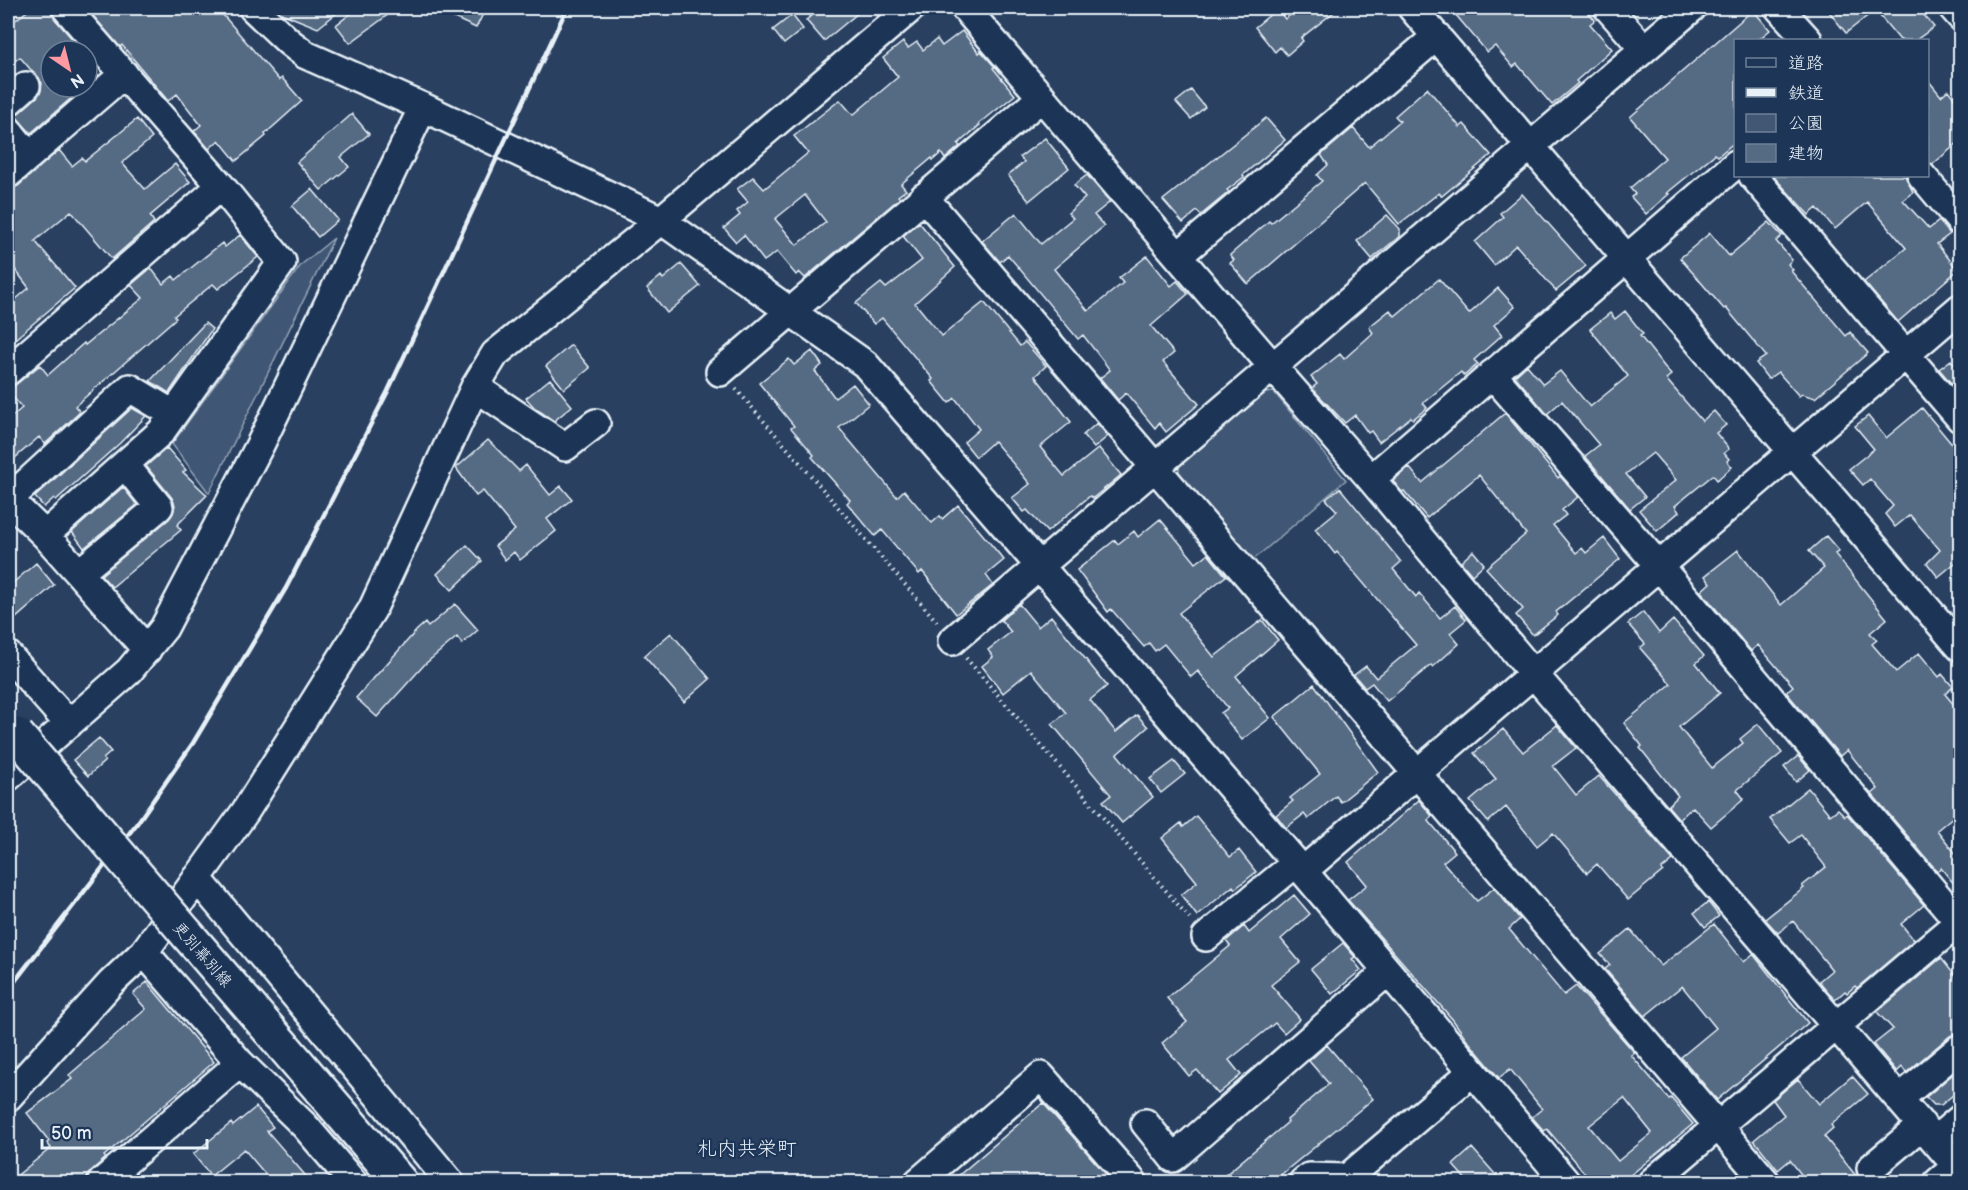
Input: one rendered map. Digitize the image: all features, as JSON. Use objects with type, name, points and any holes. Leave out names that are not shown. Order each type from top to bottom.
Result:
[{"type":"main road","name":"更別幕別線","points":[[12,730],[400,1182]]},
{"type":"street","points":[[45,535],[161,432],[282,262],[221,186],[66,8]]},
{"type":"street","points":[[252,8],[306,55],[423,107],[661,220],[865,364],[1299,867],[1566,1182]]},
{"type":"street","points":[[8,1097],[111,982],[144,952],[245,812],[372,610],[475,387],[495,354],[661,220],[911,8]]},
{"type":"street","points":[[965,8],[1371,478],[1533,673],[1929,1133],[1952,1173]]},
{"type":"street","points":[[1412,8],[1960,647]]},
{"type":"street","points":[[1608,8],[1644,49]]},
{"type":"street","points":[[952,641],[1692,8]]},
{"type":"street","points":[[1779,8],[1807,39]]},
{"type":"street","points":[[1953,8],[1960,16]]},
{"type":"street","points":[[1178,256],[1437,36]]},
{"type":"street","points":[[8,174],[124,74]]},
{"type":"street","points":[[720,372],[1042,97]]},
{"type":"street","points":[[8,777],[129,671],[164,628],[261,443],[423,107]]},
{"type":"street","points":[[8,130],[29,156]]},
{"type":"street","points":[[1371,478],[1734,166]]},
{"type":"street","points":[[1754,177],[1960,418]]},
{"type":"street","points":[[1923,177],[1960,221]]},
{"type":"street","points":[[8,370],[221,186]]},
{"type":"street","points":[[924,197],[1766,1182]]},
{"type":"street","points":[[1206,937],[1299,867],[1417,773],[1960,308]]},
{"type":"street","points":[[1492,374],[1659,566],[1960,922],[1652,1182]]},
{"type":"street","points":[[475,387],[565,447],[596,423]]},
{"type":"street","points":[[147,650],[45,535],[8,499],[130,388],[173,414]]},
{"type":"street","points":[[79,573],[159,507],[125,465]]},
{"type":"street","points":[[8,655],[69,724]]},
{"type":"street","points":[[197,879],[450,1182]]},
{"type":"street","points":[[144,952],[240,1063],[305,1126],[339,1178]]},
{"type":"street","points":[[1145,1124],[1173,1158],[1387,972]]},
{"type":"street","points":[[1899,1099],[1960,1048]]},
{"type":"street","points":[[102,1182],[240,1063]]},
{"type":"street","points":[[1303,1182],[1309,1177],[1347,1178],[1472,1072]]},
{"type":"street","points":[[918,1182],[1041,1076],[1132,1182]]},
{"type":"street","points":[[1871,1168],[1929,1133],[1960,1119]]},
{"type":"green space","points":[[334,238],[209,493],[172,444],[301,265]]},
{"type":"green space","points":[[1274,392],[1346,480],[1253,560],[1179,474],[1179,465],[1265,393]]},
{"type":"building","points":[[31,8],[51,8],[54,18],[72,39],[39,39],[39,79],[20,57],[8,66],[8,26]]},
{"type":"building","points":[[86,8],[217,8],[279,80],[282,78],[302,101],[236,161],[219,140],[209,149],[194,131],[201,125],[177,94],[168,101],[122,45],[120,47]]},
{"type":"building","points":[[275,8],[343,8],[318,28],[281,13]]},
{"type":"building","points":[[358,8],[397,8],[350,43],[336,25]]},
{"type":"building","points":[[432,8],[486,8],[476,28]]},
{"type":"building","points":[[821,8],[864,8],[824,41],[806,20]]},
{"type":"building","points":[[1299,8],[1339,8],[1301,38],[1303,41],[1287,55],[1280,47],[1275,52],[1255,27],[1277,9],[1285,19]]},
{"type":"building","points":[[1450,8],[1585,8],[1595,20],[1590,24],[1612,49],[1552,105],[1517,64],[1513,67],[1495,46],[1487,52]]},
{"type":"building","points":[[1826,8],[1918,8],[1934,27],[1917,39],[1899,39],[1875,10],[1846,33]]},
{"type":"building","points":[[1753,10],[1770,30],[1759,39],[1734,39],[1734,143],[1718,156],[1715,154],[1667,193],[1669,194],[1646,214],[1631,197],[1635,194],[1630,188],[1665,158],[1630,117]]},
{"type":"building","points":[[792,15],[803,29],[784,44],[773,30]]},
{"type":"building","points":[[962,31],[979,53],[981,51],[995,67],[993,68],[1015,95],[979,124],[945,159],[941,153],[933,160],[932,158],[901,184],[906,190],[898,196],[900,198],[805,278],[799,272],[796,275],[777,252],[764,261],[744,235],[736,242],[724,228],[740,215],[737,211],[748,202],[737,189],[753,177],[764,189],[808,153],[794,136],[840,100],[853,115],[898,77],[883,58],[903,42],[908,48],[917,42],[923,50],[937,39],[942,46]],"holes":[[[805,195],[826,222],[797,245],[775,219]]]},
{"type":"building","points":[[1929,81],[1941,96],[1948,90],[1960,106],[1960,141],[1932,165],[1929,162]]},
{"type":"building","points":[[1427,88],[1460,127],[1464,124],[1491,155],[1442,196],[1439,193],[1399,224],[1365,183],[1248,284],[1230,263],[1234,260],[1230,255],[1269,221],[1271,223],[1322,181],[1317,175],[1328,165],[1321,155],[1353,128],[1369,147],[1400,121],[1395,116]]},
{"type":"building","points":[[1191,90],[1205,107],[1191,119],[1176,102]]},
{"type":"building","points":[[39,94],[39,99],[70,99],[31,133],[15,116]]},
{"type":"building","points":[[352,114],[369,134],[341,157],[349,167],[321,190],[297,162]]},
{"type":"building","points":[[1266,118],[1285,140],[1243,175],[1244,177],[1227,190],[1229,192],[1201,215],[1197,211],[1183,223],[1163,200]]},
{"type":"building","points":[[137,119],[152,138],[122,163],[145,189],[175,164],[190,182],[150,216],[154,222],[112,259],[71,211],[35,241],[75,288],[8,345],[8,306],[29,288],[8,260],[8,189],[18,186],[59,150],[72,166],[82,158],[85,161]]},
{"type":"building","points":[[1045,138],[1069,168],[1029,201],[1008,175],[1024,162],[1020,157]]},
{"type":"building","points":[[1087,175],[1110,202],[1094,215],[1104,226],[1054,269],[1088,311],[1123,283],[1119,278],[1147,256],[1171,286],[1177,281],[1188,294],[1151,326],[1174,353],[1163,362],[1199,404],[1166,432],[1159,423],[1155,428],[1126,393],[1118,400],[1100,378],[1110,370],[1083,335],[1078,339],[1008,255],[1000,262],[982,241],[1016,213],[1041,244],[1073,218],[1068,213],[1085,198],[1074,185]]},
{"type":"building","points":[[1774,177],[1906,177],[1913,192],[1903,200],[1929,229],[1939,221],[1950,234],[1937,244],[1958,270],[1898,322],[1864,282],[1906,248],[1867,202],[1835,229],[1817,208],[1809,215]]},
{"type":"building","points":[[312,189],[338,220],[318,237],[292,206]]},
{"type":"building","points":[[1522,194],[1586,266],[1556,291],[1516,245],[1494,265],[1475,242],[1503,217],[1500,213]]},
{"type":"building","points":[[1387,215],[1400,229],[1400,236],[1372,259],[1357,241]]},
{"type":"building","points":[[919,222],[955,267],[915,303],[942,336],[984,302],[1020,346],[1025,342],[1046,366],[1035,376],[1071,422],[1040,447],[1064,476],[1099,448],[1121,475],[1093,498],[1090,496],[1047,532],[1027,510],[1024,512],[1012,498],[1030,484],[994,441],[976,457],[964,442],[979,429],[955,398],[949,403],[931,381],[933,379],[882,318],[874,324],[856,303],[881,283],[886,288],[922,260],[903,236]]},
{"type":"building","points":[[1769,222],[1782,236],[1776,241],[1792,260],[1788,264],[1793,270],[1791,271],[1846,336],[1850,332],[1868,353],[1815,398],[1802,394],[1799,396],[1778,372],[1768,379],[1756,363],[1766,356],[1680,258],[1710,233],[1729,256]]},
{"type":"building","points":[[240,235],[258,257],[218,289],[213,284],[174,316],[176,318],[75,406],[80,412],[45,444],[39,437],[8,464],[8,420],[22,408],[8,391],[40,365],[48,375],[84,343],[85,345],[143,298],[131,285],[151,268],[163,284],[173,276],[176,280],[222,243],[225,247]]},
{"type":"building","points":[[681,264],[700,286],[667,313],[647,288],[661,276],[663,279]]},
{"type":"building","points":[[1439,279],[1469,314],[1498,288],[1515,307],[1494,325],[1502,335],[1474,360],[1478,364],[1464,376],[1461,372],[1423,403],[1427,408],[1413,419],[1411,417],[1379,442],[1371,431],[1368,433],[1355,415],[1345,423],[1312,388],[1317,384],[1311,377],[1340,354],[1344,359],[1373,333],[1369,327],[1390,310],[1395,316]]},
{"type":"building","points":[[1625,311],[1643,334],[1640,336],[1671,375],[1666,379],[1702,421],[1714,411],[1726,425],[1716,433],[1729,449],[1724,453],[1732,467],[1717,480],[1713,475],[1675,506],[1679,512],[1657,531],[1639,510],[1676,480],[1653,453],[1626,474],[1645,497],[1630,509],[1585,456],[1599,445],[1562,401],[1547,414],[1515,376],[1527,365],[1543,384],[1560,371],[1590,407],[1628,376],[1590,329],[1610,313],[1615,319]]},
{"type":"building","points":[[205,323],[212,329],[169,393],[150,381]]},
{"type":"building","points":[[571,345],[590,368],[564,389],[546,366]]},
{"type":"building","points":[[812,351],[822,365],[815,371],[835,398],[853,384],[869,404],[839,428],[897,497],[904,490],[932,523],[940,516],[942,519],[958,505],[1004,560],[986,575],[993,585],[956,614],[922,571],[919,574],[882,530],[875,536],[847,503],[850,500],[812,457],[814,455],[791,428],[794,426],[759,383],[789,359],[794,365]]},
{"type":"building","points":[[1951,360],[1960,372],[1960,376],[1951,383],[1939,369]]},
{"type":"building","points":[[550,379],[572,406],[554,421],[534,407],[526,398]]},
{"type":"building","points":[[132,408],[146,416],[120,443],[56,500],[54,498],[44,507],[35,497]]},
{"type":"building","points":[[1922,408],[1960,454],[1960,559],[1938,577],[1927,563],[1940,550],[1910,515],[1895,527],[1885,514],[1893,506],[1870,479],[1863,485],[1849,469],[1874,449],[1855,426],[1868,416],[1886,438]]},
{"type":"building","points":[[1505,413],[1558,478],[1560,476],[1578,497],[1562,510],[1566,515],[1553,525],[1576,553],[1582,548],[1586,553],[1604,538],[1620,559],[1556,612],[1558,615],[1533,635],[1516,615],[1523,609],[1486,568],[1526,534],[1479,475],[1427,518],[1393,481],[1409,467],[1422,483]]},
{"type":"building","points":[[1097,423],[1108,436],[1094,448],[1083,435]]},
{"type":"building","points":[[488,440],[519,471],[526,465],[550,495],[561,486],[572,499],[547,519],[556,531],[520,560],[514,552],[505,560],[495,546],[515,530],[483,491],[476,496],[456,468]]},
{"type":"building","points":[[167,448],[186,470],[183,472],[207,495],[177,525],[181,530],[112,587],[101,575],[169,519],[173,513],[175,505],[172,498],[146,466]]},
{"type":"building","points":[[123,487],[137,505],[84,548],[72,532]]},
{"type":"building","points":[[1340,488],[1401,562],[1393,569],[1416,597],[1419,593],[1440,618],[1455,606],[1466,620],[1450,633],[1459,644],[1433,667],[1431,665],[1387,701],[1372,683],[1365,688],[1354,675],[1366,666],[1376,678],[1416,645],[1315,529],[1337,511],[1326,499]]},
{"type":"building","points":[[1160,519],[1196,563],[1208,554],[1226,576],[1179,613],[1214,657],[1262,620],[1278,640],[1236,676],[1270,718],[1242,740],[1221,713],[1228,708],[1198,671],[1191,677],[1164,644],[1155,651],[1149,643],[1144,647],[1111,609],[1108,612],[1077,570],[1115,540],[1118,544],[1134,531],[1138,537]]},
{"type":"building","points":[[1826,536],[1839,551],[1835,554],[1887,619],[1870,633],[1877,640],[1872,644],[1896,672],[1919,653],[1939,677],[1942,674],[1953,687],[1945,694],[1960,712],[1960,811],[1937,830],[1960,859],[1960,891],[1941,868],[1937,871],[1872,794],[1878,789],[1847,750],[1840,756],[1786,692],[1793,686],[1758,645],[1751,651],[1701,591],[1710,583],[1705,576],[1738,550],[1781,605],[1824,568],[1809,551]]},
{"type":"building","points":[[467,545],[482,561],[452,590],[437,574]]},
{"type":"building","points":[[1473,551],[1484,564],[1472,575],[1461,562]]},
{"type":"building","points":[[36,563],[54,585],[8,625],[8,587]]},
{"type":"building","points":[[455,604],[478,630],[462,644],[457,637],[425,664],[377,717],[356,698],[417,630],[425,623],[428,627]]},
{"type":"building","points":[[1019,604],[1038,627],[1051,616],[1107,686],[1090,700],[1116,732],[1137,715],[1148,727],[1117,754],[1153,797],[1122,823],[1103,801],[1111,795],[1052,724],[1066,713],[1031,670],[1003,693],[982,666],[993,657],[988,650],[1011,632],[1001,620]]},
{"type":"building","points":[[1643,612],[1659,633],[1673,620],[1704,656],[1696,663],[1720,693],[1679,727],[1712,768],[1743,743],[1740,739],[1758,724],[1782,753],[1737,790],[1744,799],[1711,827],[1693,807],[1679,819],[1668,806],[1678,796],[1640,748],[1642,746],[1624,723],[1671,684],[1640,648],[1645,644],[1628,624]]},
{"type":"building","points":[[671,633],[710,679],[684,702],[644,656]]},
{"type":"building","points":[[1314,684],[1378,772],[1341,802],[1336,796],[1308,819],[1304,814],[1286,828],[1276,815],[1293,801],[1290,798],[1320,774],[1274,717]]},
{"type":"building","points":[[1557,725],[1576,748],[1553,766],[1576,795],[1599,776],[1673,860],[1628,900],[1597,864],[1587,873],[1553,833],[1537,846],[1506,807],[1488,822],[1470,801],[1496,779],[1474,753],[1503,729],[1523,752]]},
{"type":"building","points":[[99,738],[111,752],[103,759],[105,761],[88,776],[73,760]]},
{"type":"building","points":[[1798,756],[1810,770],[1796,782],[1784,767]]},
{"type":"building","points":[[1174,761],[1185,774],[1161,793],[1150,779]]},
{"type":"building","points":[[1808,788],[1830,815],[1838,809],[1845,816],[1847,814],[1924,905],[1901,924],[1914,940],[1857,988],[1855,986],[1847,993],[1845,991],[1835,1000],[1819,981],[1832,970],[1793,921],[1778,933],[1765,919],[1826,867],[1801,835],[1790,843],[1770,819]]},
{"type":"building","points":[[1419,800],[1432,816],[1428,820],[1455,852],[1443,862],[1477,901],[1494,888],[1520,919],[1509,929],[1564,995],[1576,986],[1635,1053],[1631,1055],[1693,1124],[1622,1182],[1592,1182],[1547,1129],[1544,1131],[1532,1117],[1542,1109],[1510,1069],[1499,1078],[1453,1020],[1348,900],[1367,885],[1348,862]],"holes":[[[1624,1098],[1652,1133],[1618,1161],[1589,1126]]]},
{"type":"building","points":[[1196,816],[1230,857],[1239,850],[1256,872],[1235,889],[1233,886],[1197,916],[1181,895],[1197,882],[1162,838],[1181,823],[1183,827]]},
{"type":"building","points":[[1294,895],[1310,914],[1281,939],[1300,962],[1271,985],[1300,1019],[1284,1033],[1275,1023],[1229,1060],[1241,1075],[1218,1094],[1197,1070],[1189,1076],[1162,1043],[1187,1022],[1167,998],[1230,946],[1226,941],[1244,926],[1249,933]]},
{"type":"building","points":[[1708,902],[1719,916],[1705,927],[1694,913]]},
{"type":"building","points":[[1714,924],[1744,962],[1753,954],[1808,1023],[1717,1100],[1681,1057],[1716,1028],[1682,986],[1645,1016],[1605,969],[1610,965],[1600,954],[1630,929],[1661,966]]},
{"type":"building","points":[[1343,943],[1355,957],[1352,959],[1361,970],[1332,994],[1311,969]]},
{"type":"building","points":[[1941,958],[1960,982],[1960,1033],[1950,1036],[1906,1073],[1902,1067],[1897,1072],[1874,1044],[1893,1029],[1877,1012]]},
{"type":"building","points":[[147,982],[214,1062],[104,1156],[106,1158],[87,1176],[87,1182],[9,1182],[51,1148],[47,1143],[49,1141],[27,1113],[72,1079],[69,1075],[146,1009],[133,994]]},
{"type":"building","points":[[1327,1045],[1373,1099],[1272,1182],[1217,1182],[1329,1084],[1309,1061]]},
{"type":"building","points":[[1960,1068],[1960,1089],[1941,1105],[1934,1105],[1926,1097]]},
{"type":"building","points":[[1852,1076],[1868,1094],[1831,1125],[1833,1128],[1824,1136],[1861,1182],[1807,1182],[1790,1160],[1778,1170],[1754,1140],[1784,1115],[1773,1100],[1798,1079],[1819,1104]]},
{"type":"building","points":[[1043,1103],[1113,1182],[951,1182]]},
{"type":"building","points":[[256,1107],[273,1127],[267,1131],[311,1182],[272,1182],[244,1149],[211,1176],[193,1154],[231,1123],[233,1126]]},
{"type":"building","points":[[1472,1148],[1502,1182],[1468,1182],[1453,1165]]},
{"type":"railway","points":[[8,990],[138,822],[193,743],[286,588],[388,391],[567,8]]},
{"type":"district","name":"札内共栄町","points":[[747,1148]]}]
